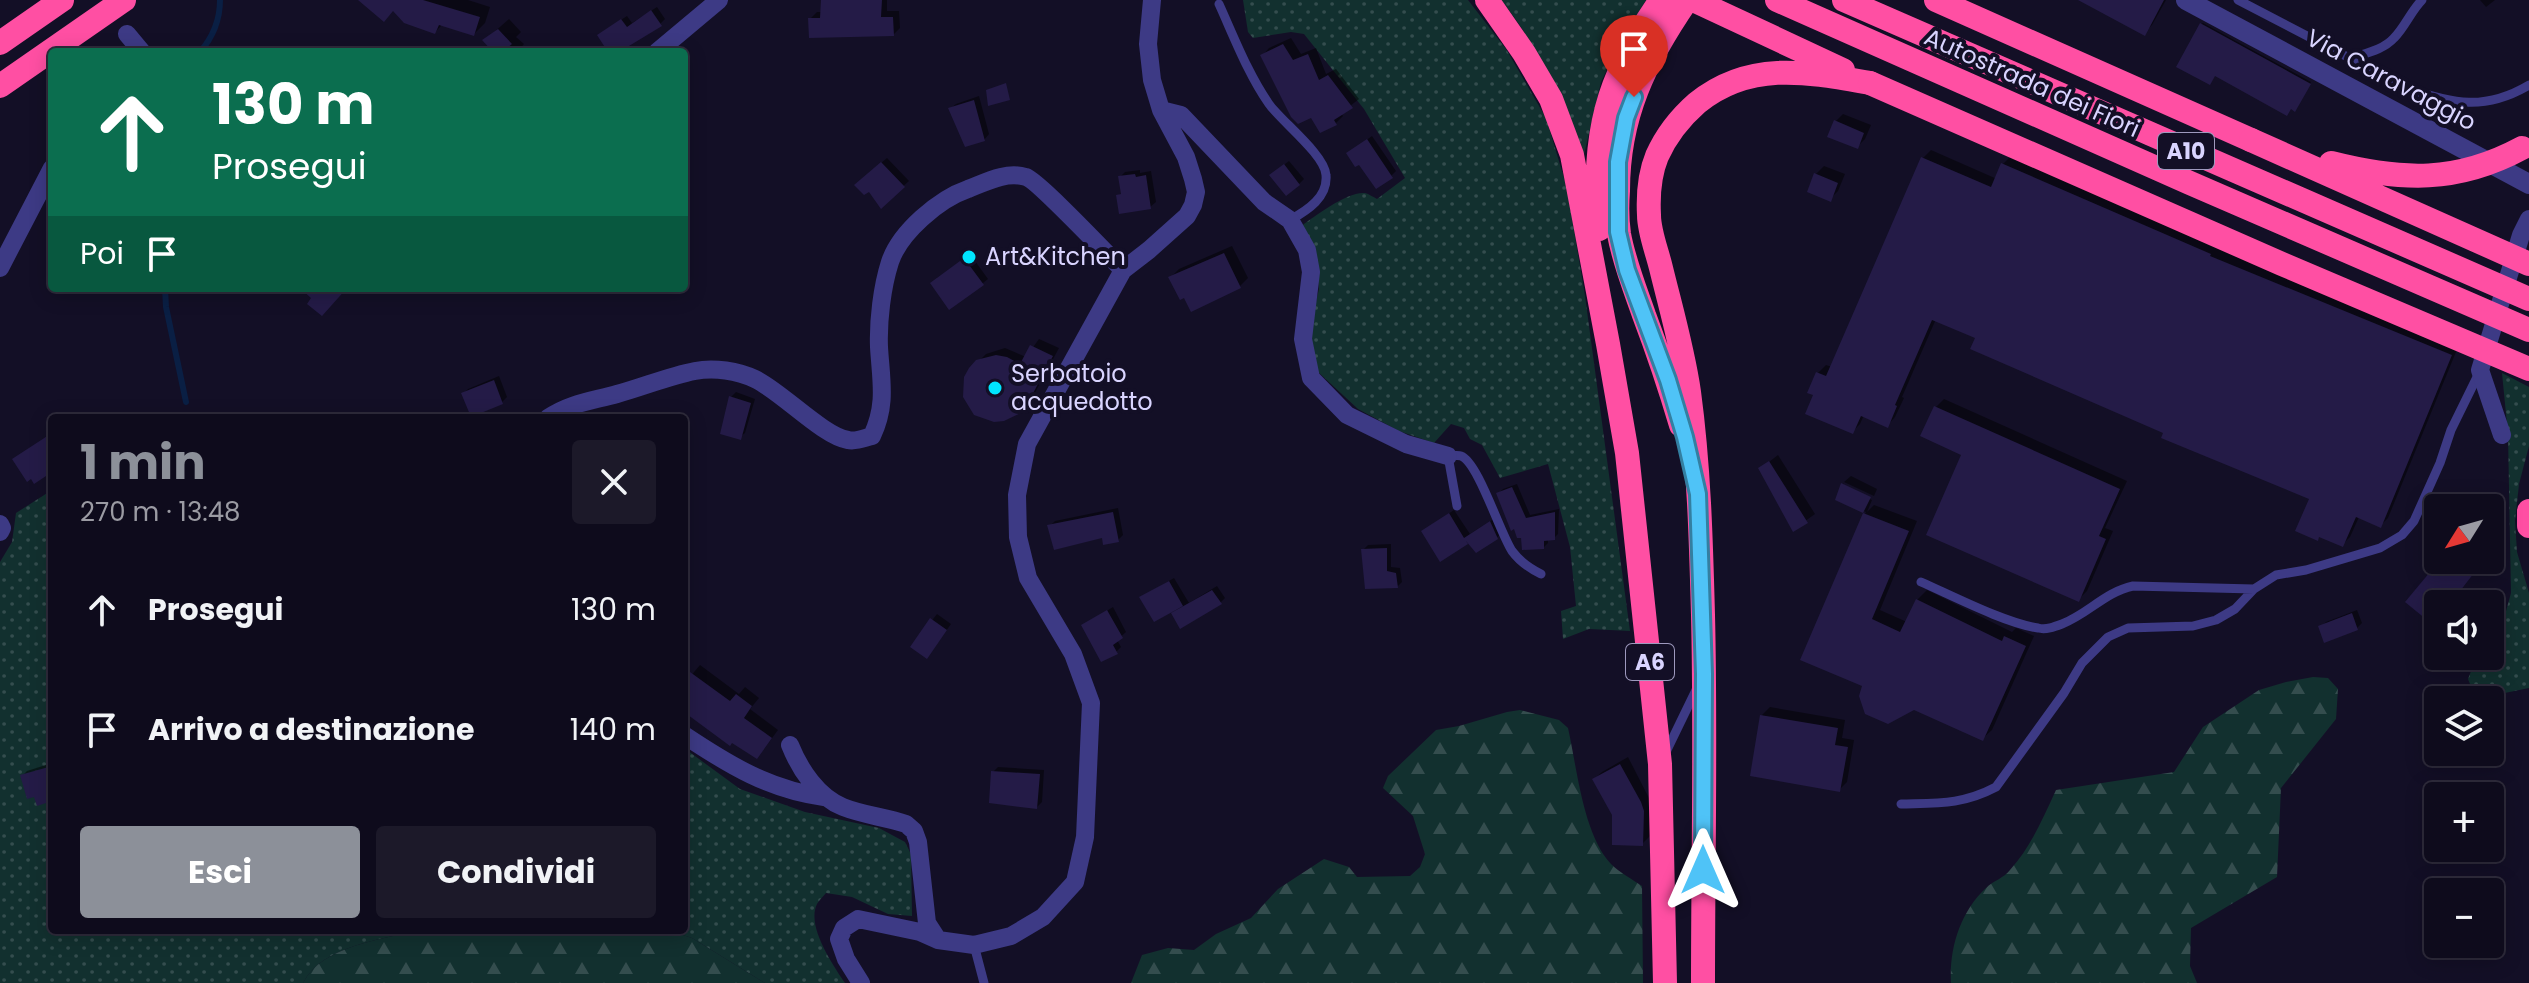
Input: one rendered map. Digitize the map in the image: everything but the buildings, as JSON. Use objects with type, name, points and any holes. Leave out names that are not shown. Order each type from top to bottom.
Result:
[{"type":"highway","points":[[0,43],[62,0]]},
{"type":"highway","points":[[56,48],[124,0]]},
{"type":"highway","points":[[86,28],[139,0]]},
{"type":"highway","points":[[1487,0],[1551,99],[1572,155],[1608,344]]},
{"type":"highway","points":[[1608,344],[1597,202],[1601,125],[1622,64],[1661,0]]},
{"type":"highway","points":[[1698,494],[1668,380],[1627,270],[1618,232],[1617,195],[1618,162],[1626,118],[1652,55],[1690,0],[1870,83],[2529,369]]},
{"type":"highway","name":"Autostrada dei Fiori","points":[[1777,0],[2529,330]]},
{"type":"highway","name":"Autostrada dei Fiori","points":[[1844,0],[2529,299]]},
{"type":"highway","name":"A10","points":[[1936,0],[2529,264]]},
{"type":"highway","points":[[0,86],[48,54]]},
{"type":"highway","points":[[1698,494],[1688,382],[1649,218],[1651,184],[1657,157],[1670,133],[1687,112],[1708,94],[1751,75],[1816,74],[1870,83]]},
{"type":"highway","points":[[2251,140],[2360,171],[2408,177],[2431,177],[2476,169],[2526,146]]},
{"type":"highway","name":"A6","points":[[1608,344],[1627,453],[1660,764],[1665,983]]},
{"type":"highway","name":"A6","points":[[1698,494],[1704,674],[1703,983]]},
{"type":"highway","points":[[2529,511],[2529,526]]},
{"type":"street","points":[[662,48],[719,0]]},
{"type":"street","points":[[861,983],[846,959],[839,939],[844,928],[858,919],[920,932],[938,940],[974,945],[1011,936],[1043,917],[1075,882],[1085,837],[1091,703],[1073,654],[1028,578],[1018,537],[1017,495],[1027,444],[1123,270],[1187,216],[1193,205],[1196,192],[1190,168],[1161,110],[1152,80],[1148,44],[1152,0]]},
{"type":"street","name":"Via Caravaggio","points":[[2186,0],[2529,184]]},
{"type":"street","points":[[127,34],[139,48]]},
{"type":"street","points":[[1161,110],[1181,115],[1264,202],[1290,220],[1307,250],[1311,272],[1303,339],[1311,378],[1347,415],[1406,444],[1448,456]]},
{"type":"street","points":[[556,414],[586,400],[615,395],[694,371],[709,370],[733,372],[757,380],[846,440],[856,441],[872,436],[880,420],[883,403],[879,344],[890,261],[900,242],[927,213],[953,194],[1007,175],[1029,178],[1123,270]]},
{"type":"street","points":[[0,268],[48,176]]},
{"type":"street","points":[[2502,435],[2480,370],[2521,235],[2529,219]]},
{"type":"street","points":[[0,524],[0,532]]},
{"type":"street","points":[[688,738],[729,765],[768,784],[797,794],[824,797],[842,807],[906,824],[914,831],[918,842],[927,923],[938,940]]},
{"type":"street","points":[[790,745],[796,761],[824,797]]},
{"type":"lane","points":[[2238,0],[2407,88],[2436,98],[2460,103],[2499,100],[2529,85]]},
{"type":"lane","points":[[2351,58],[2387,44],[2422,0]]},
{"type":"lane","points":[[1219,4],[1244,60],[1269,105],[1327,171],[1326,187],[1318,200],[1290,220]]},
{"type":"lane","points":[[1901,804],[1943,804],[1983,794],[1996,787],[2082,663],[2108,637],[2128,628],[2193,626],[2216,620],[2235,609],[2254,589],[2276,575],[2306,570],[2380,548],[2402,535],[2414,521],[2466,396],[2480,370]]},
{"type":"lane","points":[[1457,506],[1448,456],[1459,455],[1465,458],[1481,484],[1511,549],[1525,566],[1541,574]]},
{"type":"lane","points":[[1921,582],[2003,616],[2047,629],[2074,618],[2118,589],[2133,586],[2254,589]]},
{"type":"lane","points":[[1660,764],[1704,674]]},
{"type":"lane","points":[[974,945],[984,983]]},
{"type":"green space","points":[[1243,0],[1468,0],[1506,49],[1546,118],[1567,188],[1585,296],[1630,631],[1589,629],[1563,639],[1561,611],[1576,606],[1570,547],[1548,464],[1500,478],[1482,445],[1470,439],[1464,428],[1451,424],[1434,443],[1399,431],[1358,409],[1316,370],[1308,336],[1319,289],[1315,251],[1301,226],[1332,205],[1358,193],[1377,199],[1405,178],[1364,109],[1304,34],[1291,32],[1253,38],[1248,32]]},
{"type":"green space","points":[[1501,0],[1646,0],[1601,82],[1583,159],[1538,56]]},
{"type":"green space","points":[[2502,373],[2529,387],[2529,446],[2519,484],[2515,521],[2517,552],[2529,593],[2529,688],[2504,693],[2504,686],[2471,686],[2468,679],[2472,670],[2504,670],[2504,618],[2511,593],[2508,434]]},
{"type":"green space","points":[[48,493],[48,934],[402,934],[338,952],[312,970],[303,983],[0,983],[0,562],[12,542],[16,513]]},
{"type":"green space","points":[[2313,677],[2328,678],[2338,689],[2336,719],[2281,788],[2277,877],[2191,928],[2190,966],[2197,983],[1951,983],[1954,944],[1969,908],[1989,886],[2008,873],[2024,852],[2056,790],[2174,772],[2203,727],[2259,690]]},
{"type":"green space","points":[[1520,710],[1559,720],[1568,728],[1582,800],[1601,851],[1611,864],[1642,886],[1643,983],[1131,983],[1142,955],[1168,948],[1194,950],[1216,934],[1251,918],[1278,889],[1324,859],[1349,867],[1357,877],[1410,876],[1420,867],[1425,854],[1413,816],[1383,788],[1388,776],[1436,730]]},
{"type":"green space","points":[[688,751],[740,789],[805,812],[879,828],[905,842],[911,854],[912,916],[888,914],[852,897],[826,893],[817,904],[815,923],[818,934],[845,983],[765,983],[692,938],[680,934],[688,934]]},
{"type":"green space","points":[[402,934],[680,934],[692,938],[765,983],[303,983],[324,960],[371,941]]},
{"type":"waterway","points":[[203,48],[215,28],[220,0]]},
{"type":"waterway","points":[[165,292],[186,402]]},
{"type":"place","name":"Art&Kitchen","points":[[969,257]]},
{"type":"place","name":"Serbatoio acquedotto","points":[[995,388]]},
{"type":"route","points":[[1634,97],[1626,118],[1618,162],[1618,232],[1627,270],[1668,380],[1698,494],[1704,674],[1703,870]]}]
